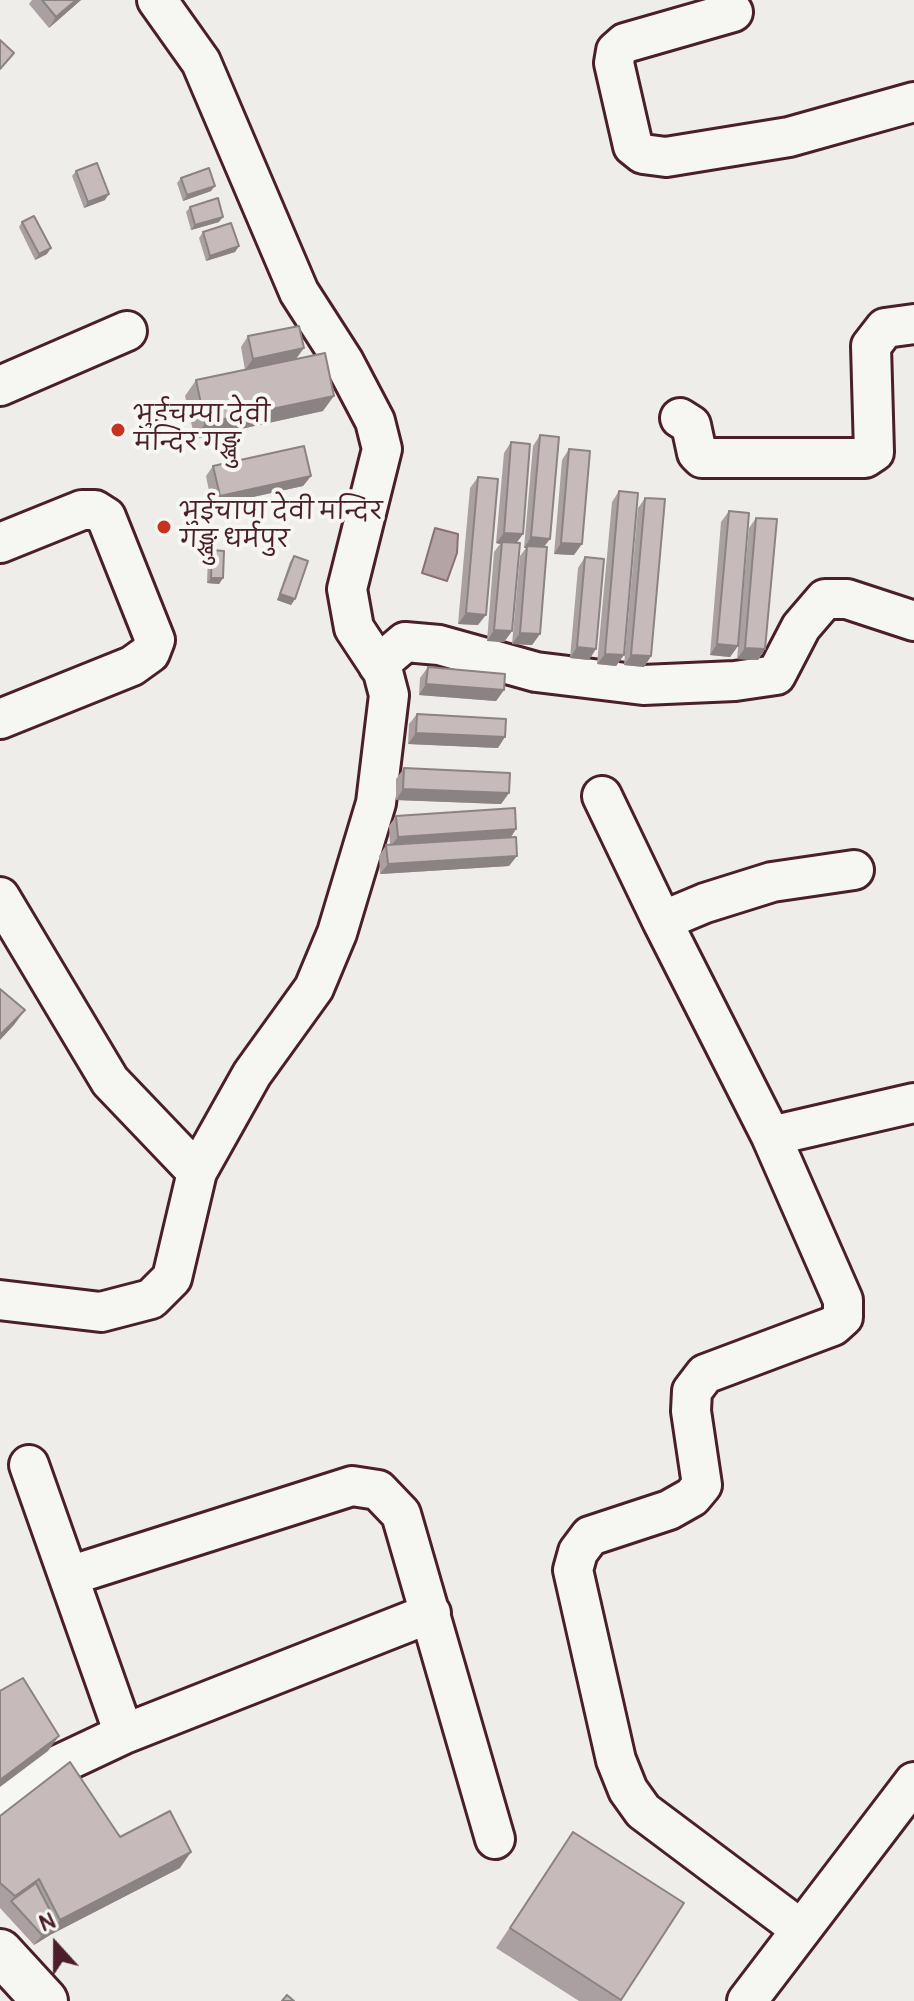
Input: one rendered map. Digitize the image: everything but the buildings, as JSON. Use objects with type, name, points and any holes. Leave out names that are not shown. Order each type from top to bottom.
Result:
[{"type":"main road","points":[[0,1952],[45,2001]]},
{"type":"street","points":[[0,1300],[101,1312],[151,1299],[172,1278],[197,1172],[252,1074],[314,988],[337,933],[376,803],[389,695],[378,665],[354,628],[347,589],[382,449],[375,421],[344,362],[299,292],[201,62],[157,0]]},
{"type":"street","points":[[733,12],[625,43],[616,51],[614,63],[633,146],[643,154],[666,157],[789,137],[914,102]]},
{"type":"street","points":[[680,418],[691,425],[697,453],[702,458],[865,458],[874,452],[871,346],[885,328],[914,324]]},
{"type":"street","points":[[0,386],[127,331]]},
{"type":"street","points":[[0,543],[82,510],[95,510],[106,517],[155,640],[150,653],[132,666],[0,719]]},
{"type":"street","points":[[378,665],[405,642],[439,645],[536,672],[643,685],[735,681],[776,675],[801,627],[825,599],[847,599],[914,621]]},
{"type":"street","points":[[602,796],[771,1136],[843,1300],[843,1317],[833,1326],[705,1374],[692,1391],[691,1411],[702,1485],[692,1497],[669,1510],[590,1536],[578,1552],[573,1570],[616,1760],[628,1790],[643,1811],[799,1928]]},
{"type":"street","points":[[662,921],[705,903],[772,882],[854,870]]},
{"type":"street","points":[[0,897],[110,1081],[197,1172]]},
{"type":"street","points":[[771,1136],[914,1103]]},
{"type":"street","points":[[29,1465],[124,1734]]},
{"type":"street","points":[[69,1576],[352,1486],[378,1490],[401,1514],[495,1839]]},
{"type":"street","points":[[0,1807],[56,1766],[124,1734],[431,1613]]},
{"type":"street","points":[[747,2001],[799,1928],[914,1782]]},
{"type":"shaded area","points":[[435,528],[458,534],[457,553],[447,581],[422,573]]},
{"type":"place","name":"भुईचम्पा देवी मन्दिर गङ्खु","points":[[118,430]]},
{"type":"place","name":"भुईचापा देवी मन्दिर गङ्खु धर्मपुर","points":[[164,527]]}]
